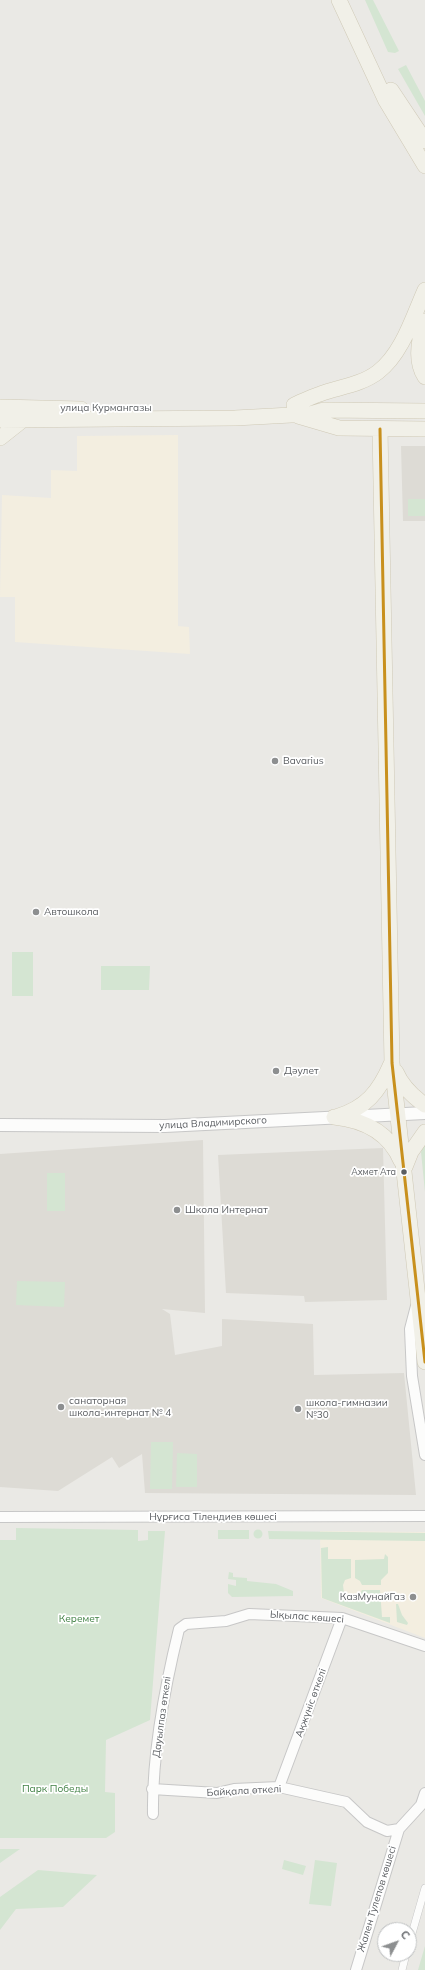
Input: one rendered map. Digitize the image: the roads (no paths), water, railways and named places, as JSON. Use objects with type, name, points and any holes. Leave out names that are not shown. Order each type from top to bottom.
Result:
[{"type":"main road","points":[[339,0],[382,95],[422,162],[425,174]]},
{"type":"main road","points":[[350,0],[394,96],[425,141]]},
{"type":"main road","points":[[294,410],[320,394],[355,383],[378,372],[389,361],[399,346],[425,290]]},
{"type":"main road","points":[[425,321],[418,349],[422,373],[425,377]]},
{"type":"main road","name":"улица Курмангазы","points":[[0,420],[70,414],[218,413],[294,410],[310,406],[324,410],[425,411]]},
{"type":"main road","name":"улица Курмангазы","points":[[0,407],[70,414]]},
{"type":"main road","points":[[294,410],[339,428],[425,429]]},
{"type":"main road","points":[[0,438],[24,419]]},
{"type":"main road","points":[[380,428],[379,456],[386,684],[392,1063],[405,1168],[425,1362]]},
{"type":"main road","points":[[392,1063],[401,1082],[414,1098],[425,1105]]},
{"type":"main road","points":[[334,1117],[353,1110],[370,1099],[383,1083],[392,1063]]},
{"type":"main road","points":[[334,1117],[350,1119],[366,1124],[380,1132],[399,1154],[405,1168]]},
{"type":"main road","points":[[405,1168],[411,1152],[425,1132]]},
{"type":"street","name":"улица Владимирского","points":[[0,1125],[165,1126],[425,1113]]},
{"type":"street","points":[[418,1298],[425,1313]]},
{"type":"street","points":[[418,1298],[410,1329],[412,1376],[425,1455]]},
{"type":"street","name":"Нұрғиса Тілендиев көшесі","points":[[0,1517],[425,1516]]},
{"type":"street","name":"Ықылас көшесі","points":[[186,1624],[226,1621],[249,1614],[342,1618],[425,1646]]},
{"type":"street","name":"Ақжүніс өткелі","points":[[279,1787],[342,1618]]},
{"type":"street","name":"Дауылпаз өткелі","points":[[153,1814],[152,1789],[170,1665],[179,1629],[186,1624]]},
{"type":"street","name":"Байқала өткелі","points":[[152,1789],[217,1793],[234,1789],[279,1787],[346,1802],[367,1822],[376,1828],[387,1832],[399,1829]]},
{"type":"street","points":[[399,1829],[421,1805],[425,1793]]},
{"type":"street","name":"Жален Тулепов көшесі","points":[[356,1970],[399,1829]]},
{"type":"street","points":[[415,1922],[425,1888]]},
{"type":"place","name":"Bavarius","points":[[275,761]]},
{"type":"place","name":"Автошкола","points":[[36,912]]},
{"type":"place","name":"Дәулет","points":[[276,1071]]},
{"type":"place","name":"Ахмет Ата","points":[[404,1172]]},
{"type":"place","name":"Школа Интернат","points":[[177,1210]]},
{"type":"place","name":"санаторная школа-интернат № 4","points":[[61,1407]]},
{"type":"place","name":"школа-гимназии №30","points":[[298,1409]]},
{"type":"place","name":"КазМунайГаз","points":[[413,1597]]},
{"type":"park label","name":"Керемет","points":[[79,1619]]},
{"type":"park label","name":"Парк Победы","points":[[55,1789]]}]
